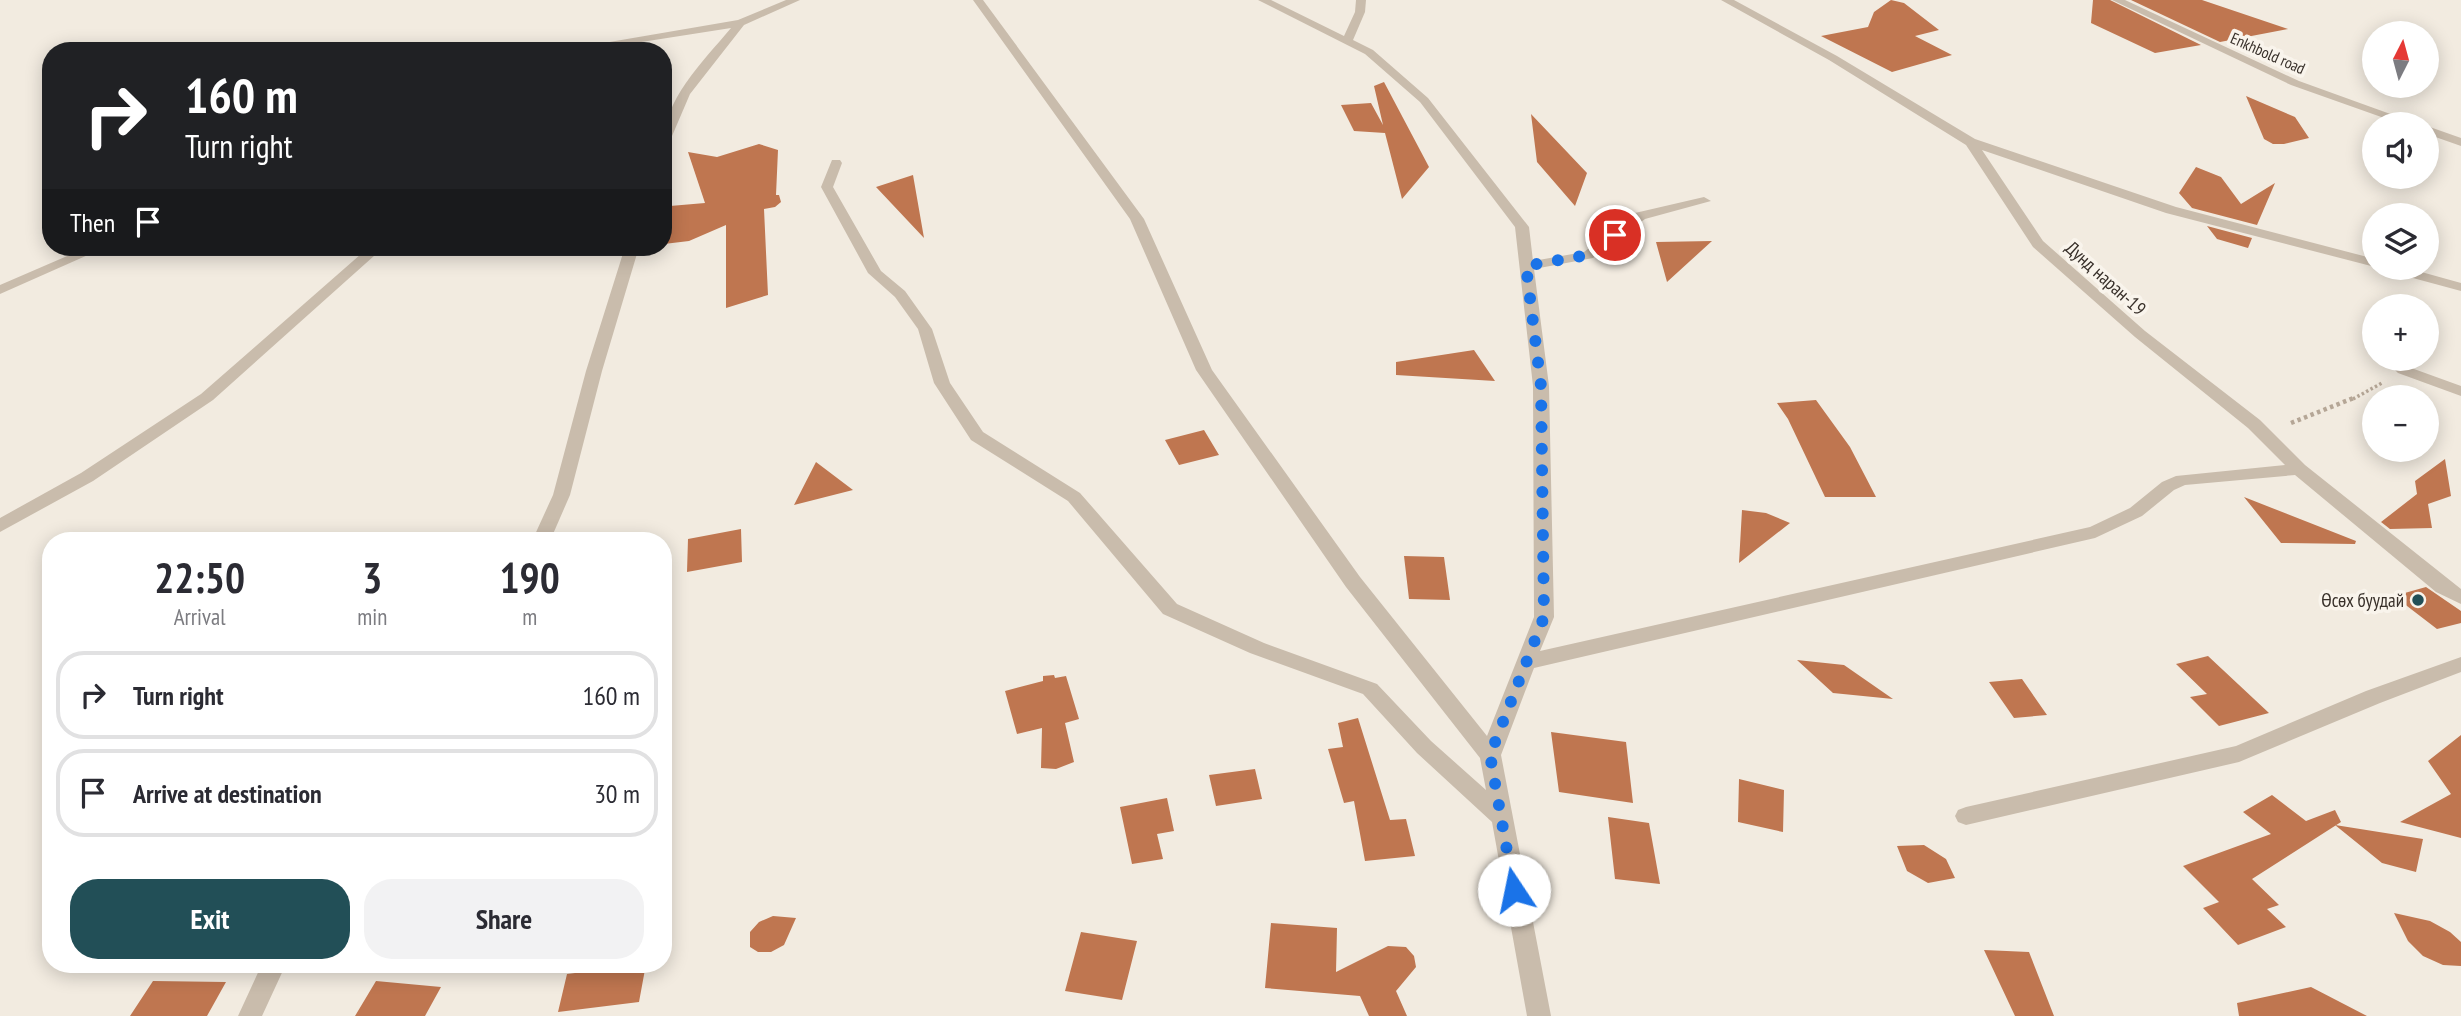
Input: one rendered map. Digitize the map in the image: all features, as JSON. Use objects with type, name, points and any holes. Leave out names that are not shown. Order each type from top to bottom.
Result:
[{"type":"street","points":[[619,42],[740,23],[795,0]]},
{"type":"street","points":[[978,0],[1137,219],[1204,370],[1353,582],[1490,755]]},
{"type":"street","points":[[1263,0],[1369,52],[1423,100],[1522,227],[1541,386],[1544,617],[1490,755],[1499,815],[1539,1016]]},
{"type":"street","points":[[1347,40],[1360,12],[1361,0]]},
{"type":"street","name":"Дунд наран-19","points":[[1726,0],[1833,58],[1971,142],[2038,244],[2140,334],[2254,424],[2299,469],[2443,587],[2461,597]]},
{"type":"street","name":"Enkhbold road","points":[[2117,0],[2295,83],[2378,112]]},
{"type":"street","points":[[672,122],[684,93],[740,23]]},
{"type":"street","points":[[2439,134],[2461,142]]},
{"type":"street","points":[[1971,142],[2171,210],[2362,260]]},
{"type":"street","points":[[836,163],[827,187],[875,273],[900,294],[925,329],[942,383],[977,436],[1074,497],[1170,609],[1256,648],[1370,689],[1424,747],[1499,815]]},
{"type":"street","points":[[1526,266],[1588,255],[1640,216],[1704,201]]},
{"type":"street","points":[[0,290],[78,256]]},
{"type":"street","points":[[0,526],[87,477],[207,397],[367,256]]},
{"type":"street","points":[[546,532],[570,468],[583,412],[629,256]]},
{"type":"street","points":[[2438,280],[2461,286]]},
{"type":"street","points":[[2397,374],[2461,391]]},
{"type":"street","points":[[1526,662],[2095,532],[2136,512],[2168,486],[2182,480],[2299,469]]},
{"type":"street","points":[[1966,816],[2239,754],[2373,696],[2461,664]]},
{"type":"street","points":[[250,1016],[270,973]]},
{"type":"path","points":[[2254,424],[2275,430],[2353,399],[2397,374]]},
{"type":"building","points":[[1891,0],[1904,3],[1939,30],[1915,36],[1952,55],[1892,72],[1821,36],[1868,27],[1874,12]]},
{"type":"building","points":[[2093,0],[2110,0],[2201,45],[2155,53],[2091,23]]},
{"type":"building","points":[[2131,0],[2202,0],[2288,29],[2220,42]]},
{"type":"building","points":[[1384,82],[1429,167],[1402,199],[1385,133],[1354,131],[1341,105],[1371,103],[1383,125],[1374,86]]},
{"type":"building","points":[[2246,96],[2295,117],[2309,138],[2284,144],[2273,144],[2264,139]]},
{"type":"building","points":[[1531,114],[1587,173],[1575,206],[1537,162]]},
{"type":"building","points":[[759,144],[778,150],[776,195],[779,195],[781,202],[775,207],[764,209],[768,295],[726,308],[726,225],[689,241],[672,243],[672,206],[705,203],[688,152],[717,157]]},
{"type":"building","points":[[2196,167],[2221,177],[2241,204],[2275,183],[2257,225],[2192,208],[2179,193]]},
{"type":"building","points":[[913,175],[924,238],[876,187]]},
{"type":"building","points":[[2207,226],[2252,238],[2248,248],[2217,239]]},
{"type":"building","points":[[1712,241],[1667,282],[1656,242]]},
{"type":"building","points":[[1474,350],[1495,381],[1396,375],[1396,362]]},
{"type":"building","points":[[1816,400],[1850,447],[1876,497],[1825,497],[1788,419],[1777,403]]},
{"type":"building","points":[[1204,430],[1219,455],[1179,465],[1165,440]]},
{"type":"building","points":[[2445,459],[2451,496],[2428,504],[2432,528],[2390,529],[2381,522],[2417,494],[2415,481]]},
{"type":"building","points":[[816,462],[853,490],[794,505]]},
{"type":"building","points":[[2244,497],[2356,541],[2355,544],[2281,543]]},
{"type":"building","points":[[1742,510],[1766,513],[1790,523],[1739,563]]},
{"type":"building","points":[[741,529],[742,562],[687,572],[688,539]]},
{"type":"building","points":[[1404,556],[1444,557],[1450,600],[1409,599]]},
{"type":"building","points":[[2426,587],[2461,611],[2461,623],[2437,629],[2394,596]]},
{"type":"building","points":[[2208,656],[2269,713],[2219,726],[2190,697],[2207,694],[2176,664]]},
{"type":"building","points":[[1797,660],[1844,665],[1893,699],[1833,693]]},
{"type":"building","points":[[1054,675],[1055,678],[1066,676],[1079,719],[1065,723],[1074,762],[1056,769],[1041,768],[1042,728],[1017,734],[1005,691],[1043,681],[1043,676]]},
{"type":"building","points":[[2022,679],[2047,715],[2014,718],[1989,682]]},
{"type":"building","points":[[1358,718],[1390,820],[1406,819],[1415,856],[1365,861],[1354,801],[1344,803],[1328,749],[1343,747],[1338,723]]},
{"type":"building","points":[[1551,732],[1626,742],[1633,803],[1559,792]]},
{"type":"building","points":[[2461,735],[2461,838],[2400,822],[2451,794],[2428,761]]},
{"type":"building","points":[[1255,769],[1262,799],[1216,806],[1209,775]]},
{"type":"building","points":[[1739,779],[1784,790],[1783,832],[1738,822]]},
{"type":"building","points":[[2272,795],[2306,821],[2335,810],[2341,822],[2252,879],[2279,905],[2267,909],[2286,927],[2238,945],[2203,908],[2219,902],[2183,866],[2271,834],[2243,812]]},
{"type":"building","points":[[1167,798],[1174,831],[1157,834],[1163,859],[1132,864],[1120,807]]},
{"type":"building","points":[[1608,817],[1649,823],[1660,884],[1615,879]]},
{"type":"building","points":[[2335,825],[2423,839],[2416,872],[2382,863]]},
{"type":"building","points":[[1924,845],[1946,859],[1955,878],[1928,883],[1907,871],[1897,846]]},
{"type":"building","points":[[2394,913],[2430,921],[2450,932],[2461,942],[2461,966],[2443,965],[2423,956],[2408,941]]},
{"type":"building","points":[[773,916],[796,918],[784,945],[771,952],[758,952],[750,947],[750,932],[759,922]]},
{"type":"building","points":[[1271,923],[1337,928],[1336,972],[1388,946],[1406,947],[1414,956],[1416,967],[1396,991],[1407,1016],[1369,1016],[1360,996],[1265,988]]},
{"type":"building","points":[[1081,932],[1137,941],[1122,1000],[1065,991]]},
{"type":"building","points":[[1984,950],[2029,952],[2054,1016],[2015,1016]]},
{"type":"building","points":[[644,973],[639,1002],[558,1012],[567,974]]},
{"type":"building","points":[[153,981],[226,982],[207,1016],[130,1016]]},
{"type":"building","points":[[376,981],[441,987],[425,1016],[355,1016]]},
{"type":"building","points":[[2311,987],[2367,1016],[2239,1016],[2237,1003]]},
{"type":"place","name":"Өсөх буудай","points":[[2418,600]]},
{"type":"route","points":[[1514,890],[1490,755],[1544,617],[1541,386],[1526,266],[1588,255],[1615,235]]}]
